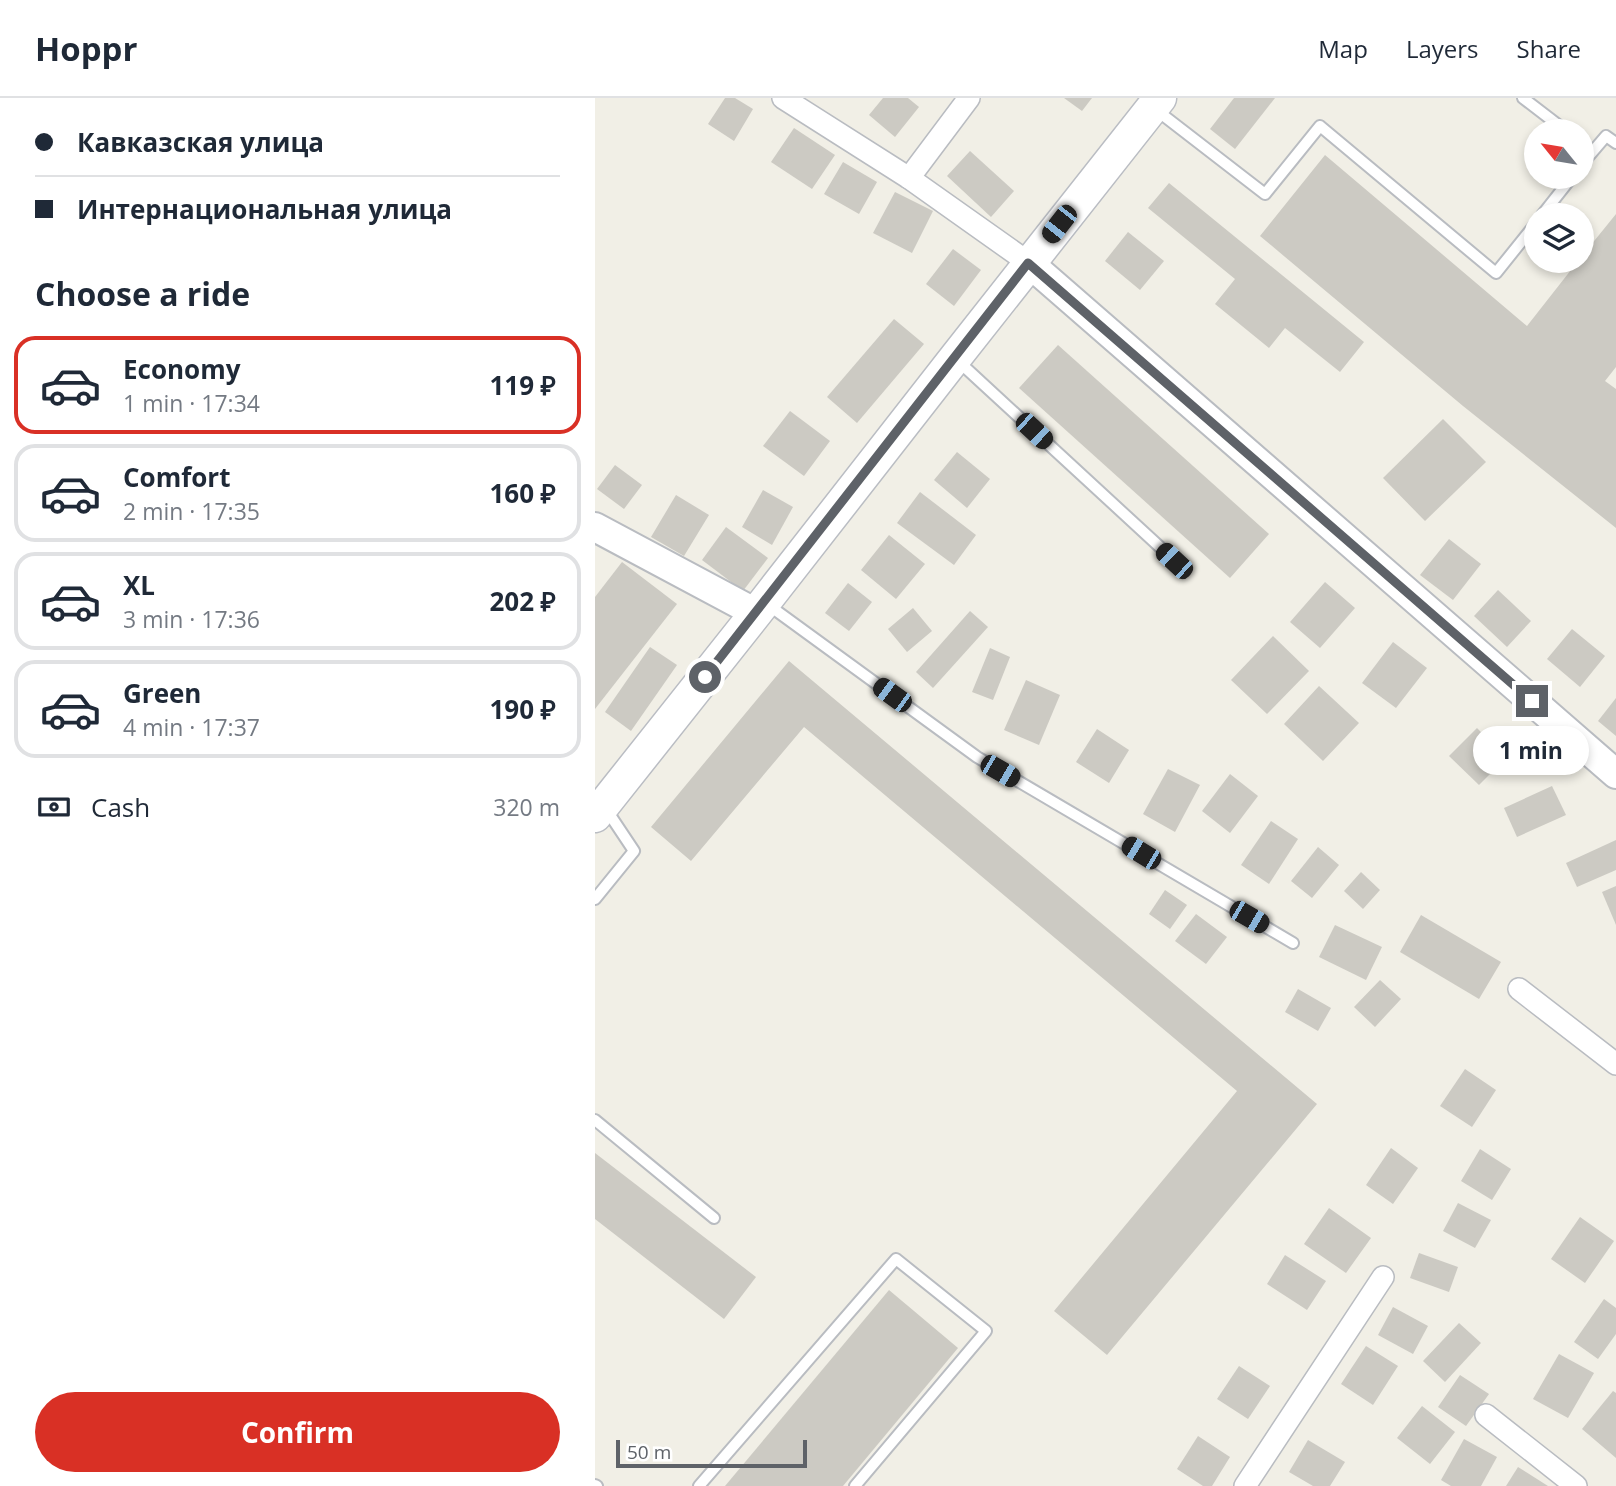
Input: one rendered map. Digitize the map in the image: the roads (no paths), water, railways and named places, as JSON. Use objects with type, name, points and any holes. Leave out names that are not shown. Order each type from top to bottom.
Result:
[{"type":"main road","points":[[599,810],[1156,103]]},
{"type":"street","points":[[783,98],[909,178],[1028,263],[1616,774]]},
{"type":"street","points":[[909,178],[969,98]]},
{"type":"street","points":[[595,527],[760,608]]},
{"type":"street","points":[[1519,989],[1616,1064]]},
{"type":"street","points":[[1245,1486],[1383,1277]]},
{"type":"street","points":[[1486,1415],[1576,1486]]},
{"type":"lane","points":[[1523,98],[1550,119]]},
{"type":"lane","points":[[1156,103],[1265,194],[1320,126],[1496,273],[1524,238]]},
{"type":"lane","points":[[1594,149],[1606,136],[1616,143]]},
{"type":"lane","points":[[1551,203],[1563,189]]},
{"type":"lane","points":[[955,358],[1174,561]]},
{"type":"lane","points":[[760,608],[977,757],[1293,943]]},
{"type":"lane","points":[[595,899],[634,851],[599,810]]},
{"type":"lane","points":[[595,1120],[714,1218]]},
{"type":"lane","points":[[699,1486],[896,1259],[986,1331],[855,1486]]}]
